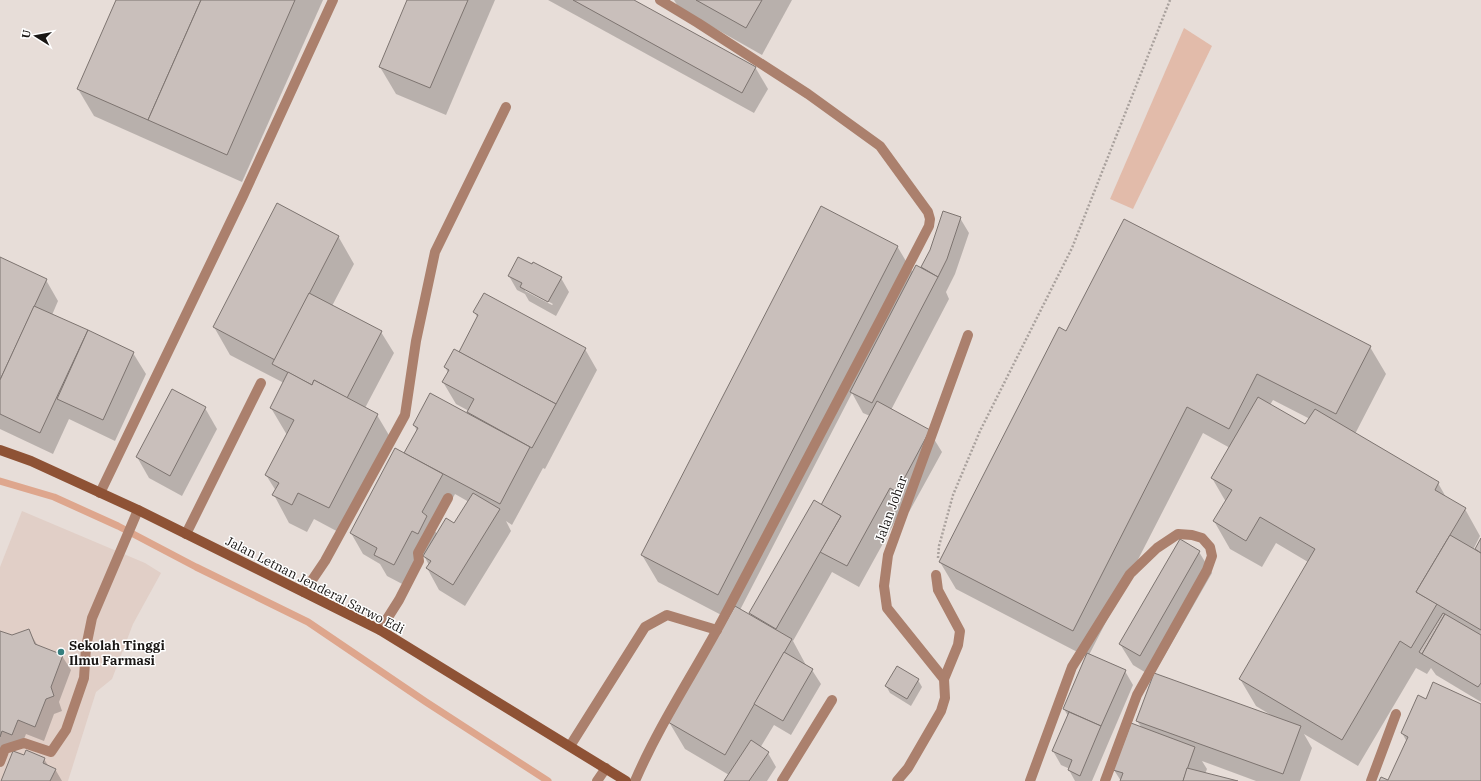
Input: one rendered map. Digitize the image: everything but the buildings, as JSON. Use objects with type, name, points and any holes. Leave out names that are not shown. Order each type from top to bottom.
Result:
[{"type":"main road","name":"Jalan Letnan Jenderal Sarwo Edi","points":[[0,450],[31,461],[138,510],[380,630],[626,781]]},
{"type":"street","points":[[100,493],[240,203],[333,0]]},
{"type":"street","points":[[635,781],[648,750],[717,630],[930,226],[928,212],[880,146],[808,94],[698,22],[660,0]]},
{"type":"street","points":[[304,592],[325,561],[405,415],[416,341],[436,252],[506,107]]},
{"type":"street","name":"Jalan Johar","points":[[944,679],[887,608],[884,586],[888,555],[968,335]]},
{"type":"street","points":[[186,534],[261,383]]},
{"type":"street","points":[[380,630],[402,594],[419,561],[418,553],[448,498]]},
{"type":"street","points":[[0,762],[5,749],[24,743],[51,752],[66,730],[84,678],[86,647],[92,618],[138,510]]},
{"type":"street","points":[[1030,781],[1072,668],[1130,574],[1157,548],[1178,534],[1192,535],[1202,538],[1210,547],[1212,556],[1207,570],[1136,694],[1105,781]]},
{"type":"street","points":[[897,781],[908,768],[941,711],[945,698],[944,679],[958,645],[960,631],[938,590],[936,575]]},
{"type":"street","points":[[570,746],[645,627],[667,615],[717,630]]},
{"type":"street","points":[[782,781],[832,700]]},
{"type":"street","points":[[1371,781],[1396,714]]},
{"type":"street","points":[[597,781],[606,768]]},
{"type":"path","points":[[936,575],[939,546],[953,495],[980,431],[1072,248],[1170,0]]},
{"type":"shaded area","points":[[1184,28],[1212,46],[1133,209],[1110,199]]},
{"type":"shaded area","name":"Sekolah Tinggi Ilmu Farmasi","points":[[22,511],[145,563],[161,573],[133,624],[112,679],[96,692],[68,781],[0,781],[0,567]]},
{"type":"waterway","points":[[0,481],[54,497],[118,526],[196,567],[308,622],[426,702],[548,781]]},
{"type":"place","name":"Sekolah Tinggi Ilmu Farmasi","points":[[61,652]]}]
